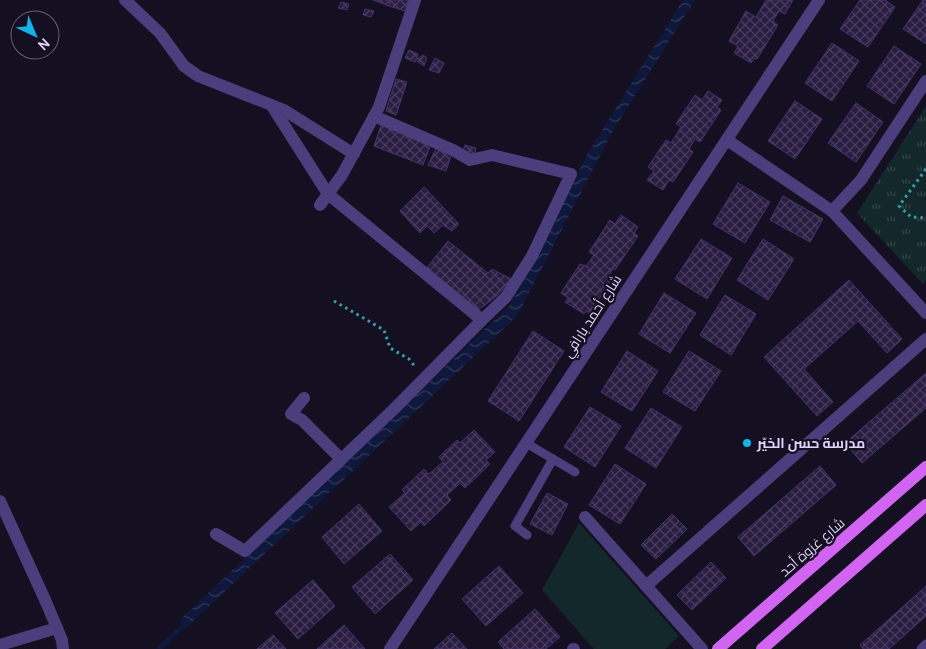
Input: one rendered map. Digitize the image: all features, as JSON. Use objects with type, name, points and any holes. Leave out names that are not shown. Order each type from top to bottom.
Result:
[{"type":"main road","name":"شارع غزوة أحد","points":[[718,649],[926,468]]},
{"type":"main road","points":[[762,649],[926,506]]},
{"type":"street","points":[[125,0],[160,33],[184,66],[198,76],[284,110],[354,154]]},
{"type":"street","points":[[324,200],[354,154],[374,116],[415,0]]},
{"type":"street","name":"شارع أحمد بارافي","points":[[390,649],[819,0]]},
{"type":"street","points":[[832,211],[861,180],[926,81]]},
{"type":"street","points":[[272,106],[324,200],[482,320]]},
{"type":"street","points":[[216,534],[245,550],[425,378],[506,297],[532,256],[571,174],[492,156],[470,160],[453,150],[374,116]]},
{"type":"street","points":[[726,140],[832,211],[922,309]]},
{"type":"street","points":[[922,309],[926,293]]},
{"type":"street","points":[[646,586],[926,339]]},
{"type":"street","points":[[304,398],[292,414],[302,420],[341,459]]},
{"type":"street","points":[[0,501],[57,628],[63,649]]},
{"type":"street","points":[[585,518],[702,649]]},
{"type":"street","points":[[0,645],[57,628]]},
{"type":"lane","points":[[526,444],[574,472]]},
{"type":"lane","points":[[527,535],[515,526],[552,459]]},
{"type":"lane","points":[[921,649],[926,644]]},
{"type":"path","points":[[926,169],[899,206],[910,217],[926,218]]},
{"type":"path","points":[[334,301],[384,330],[390,348],[409,359],[425,378]]},
{"type":"green space","points":[[926,106],[926,280],[923,284],[857,213]]},
{"type":"green space","points":[[579,523],[679,636],[665,649],[594,649],[542,590]]},
{"type":"water","points":[[683,0],[695,0],[614,129],[517,316],[186,628],[179,621],[509,306],[535,261],[588,153]]},
{"type":"building","points":[[373,0],[391,0],[389,6]]},
{"type":"building","points":[[391,0],[412,0],[408,12],[389,6]]},
{"type":"building","points":[[766,0],[793,0],[785,14],[779,11],[773,21],[778,25],[757,59],[755,58],[751,63],[734,53],[738,46],[729,41],[746,11],[756,17]]},
{"type":"building","points":[[860,0],[885,0],[895,7],[868,47],[840,29]]},
{"type":"building","points":[[923,0],[926,0],[926,44],[903,29]]},
{"type":"building","points":[[341,2],[349,4],[347,10],[338,8]]},
{"type":"building","points":[[365,9],[374,11],[371,17],[363,15]]},
{"type":"building","points":[[832,43],[859,61],[832,101],[805,83]]},
{"type":"building","points":[[894,46],[921,64],[894,104],[867,86]]},
{"type":"building","points":[[409,50],[418,54],[415,62],[405,58]]},
{"type":"building","points":[[423,55],[427,58],[424,66],[415,60]]},
{"type":"building","points":[[435,58],[444,63],[439,73],[429,70]]},
{"type":"building","points":[[396,79],[407,82],[396,115],[386,111]]},
{"type":"building","points":[[708,91],[722,100],[717,107],[721,110],[700,142],[695,139],[689,149],[693,152],[673,182],[669,180],[663,190],[647,180],[654,171],[648,167],[666,140],[671,143],[681,127],[676,124],[695,95],[702,100]]},
{"type":"building","points":[[795,101],[822,119],[795,159],[768,141]]},
{"type":"building","points":[[856,103],[883,122],[856,162],[828,143]]},
{"type":"building","points":[[381,125],[431,144],[423,165],[374,146]]},
{"type":"building","points":[[465,145],[476,148],[475,155],[462,153]]},
{"type":"building","points":[[437,146],[452,153],[446,171],[428,165]]},
{"type":"building","points":[[738,183],[770,202],[745,243],[713,224]]},
{"type":"building","points":[[424,187],[459,224],[452,231],[443,225],[434,233],[427,226],[420,233],[400,211]]},
{"type":"building","points":[[783,196],[823,219],[810,242],[770,220]]},
{"type":"building","points":[[621,215],[638,227],[634,233],[638,236],[615,270],[613,269],[607,278],[611,281],[589,314],[586,311],[584,314],[565,302],[568,298],[561,293],[580,264],[586,266],[594,255],[589,252],[610,220],[615,224]]},
{"type":"building","points":[[701,239],[732,258],[707,299],[675,279]]},
{"type":"building","points":[[763,239],[794,259],[768,300],[737,280]]},
{"type":"building","points":[[448,241],[488,273],[492,269],[511,279],[498,295],[477,311],[425,270]]},
{"type":"building","points":[[849,280],[902,339],[887,353],[858,321],[804,369],[833,402],[817,416],[764,357]]},
{"type":"building","points":[[664,293],[696,313],[670,353],[639,334]]},
{"type":"building","points":[[725,295],[756,314],[731,355],[700,335]]},
{"type":"building","points":[[533,331],[564,351],[519,421],[488,401]]},
{"type":"building","points":[[627,351],[658,371],[632,411],[601,392]]},
{"type":"building","points":[[689,351],[721,371],[695,411],[663,392]]},
{"type":"building","points":[[926,373],[926,408],[862,463],[845,443]]},
{"type":"building","points":[[590,407],[621,426],[595,467],[564,447]]},
{"type":"building","points":[[651,408],[682,427],[656,468],[625,448]]},
{"type":"building","points":[[474,430],[495,452],[486,460],[490,464],[465,488],[460,483],[447,495],[451,500],[424,526],[421,522],[411,531],[389,507],[405,493],[402,490],[424,469],[429,474],[443,462],[439,457],[457,440],[460,443]]},
{"type":"building","points":[[615,464],[646,484],[620,524],[589,505]]},
{"type":"building","points":[[820,466],[836,485],[754,556],[738,537]]},
{"type":"building","points":[[547,493],[568,504],[552,535],[530,524]]},
{"type":"building","points":[[359,504],[382,531],[344,564],[322,537]]},
{"type":"building","points":[[672,514],[687,529],[656,559],[641,545]]},
{"type":"building","points":[[390,554],[413,580],[375,614],[352,587]]},
{"type":"building","points":[[711,562],[726,578],[692,610],[677,595]]},
{"type":"building","points":[[499,566],[523,593],[486,626],[462,599]]},
{"type":"building","points":[[313,580],[335,606],[298,639],[275,613]]},
{"type":"building","points":[[926,586],[926,616],[889,649],[863,649],[860,645]]},
{"type":"building","points":[[535,609],[560,637],[546,649],[504,649],[498,642]]},
{"type":"building","points":[[344,625],[365,649],[317,649]]},
{"type":"building","points":[[452,633],[467,649],[434,649]]},
{"type":"building","points":[[273,635],[286,649],[257,649]]},
{"type":"waterway","points":[[159,649],[188,621]]},
{"type":"place","name":"مدرسة حسن الخيّر","points":[[747,443]]}]
